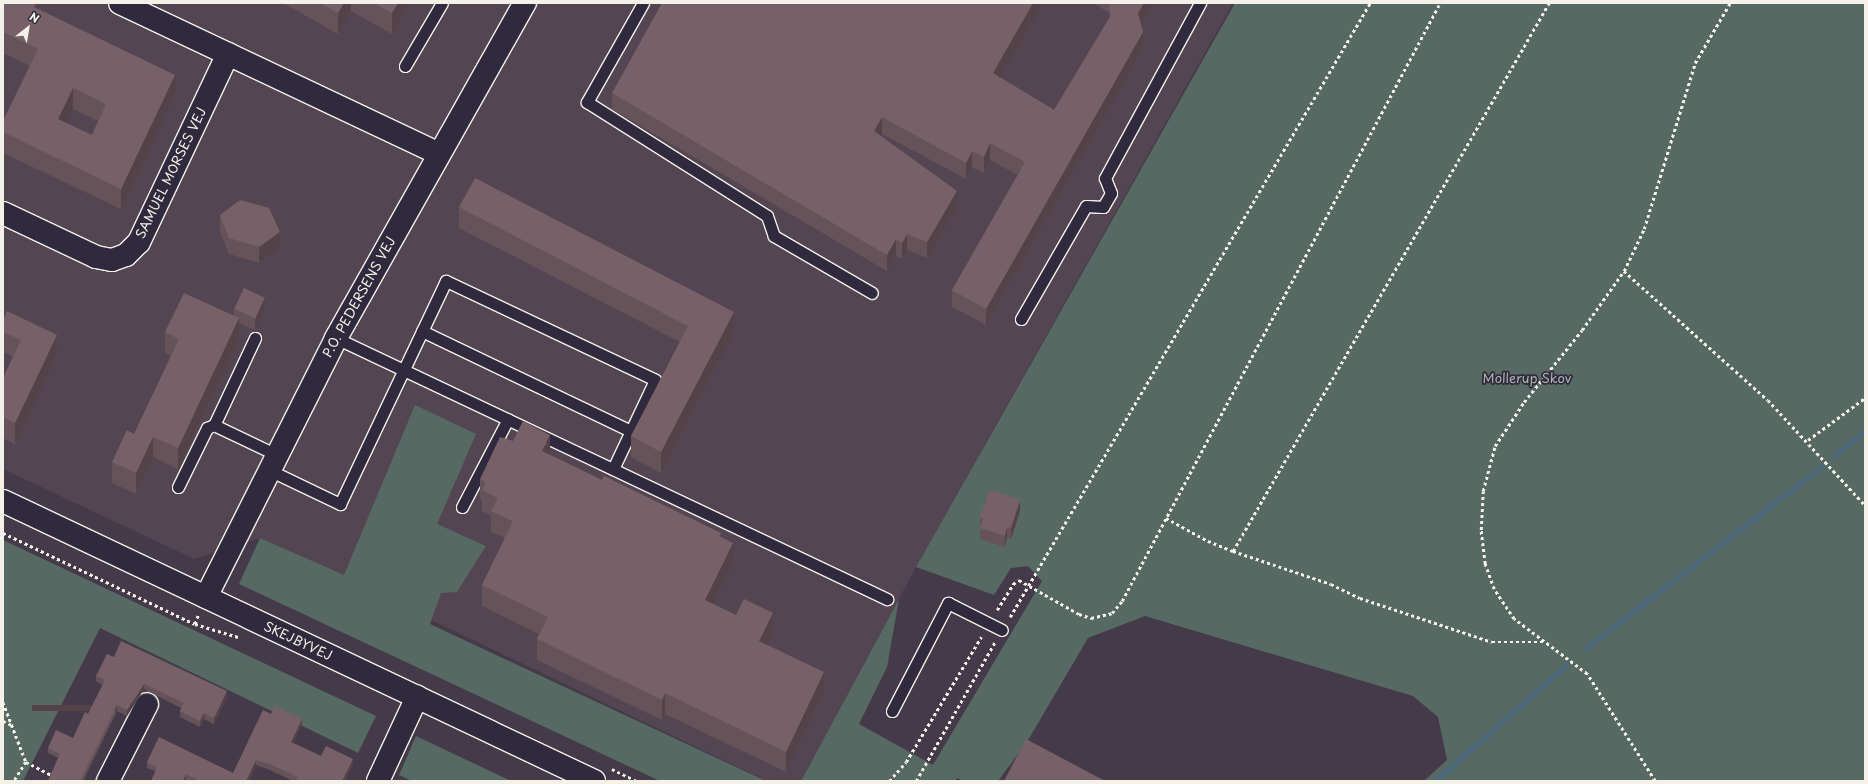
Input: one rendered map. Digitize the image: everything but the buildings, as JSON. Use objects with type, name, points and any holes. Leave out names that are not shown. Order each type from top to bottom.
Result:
[{"type":"street","name":"P.O. PEDERSENS VEJ","points":[[206,597],[336,338],[438,154],[525,3]]},
{"type":"street","points":[[126,4],[438,154]]},
{"type":"street","name":"SAMUEL MORSES VEJ","points":[[3,212],[96,257],[112,260],[126,255],[138,242],[228,54]]},
{"type":"street","name":"SKEJBYVEJ","points":[[3,501],[594,781]]},
{"type":"street","points":[[378,781],[418,697]]},
{"type":"street","points":[[108,781],[147,704]]},
{"type":"lane","points":[[405,66],[442,3]]},
{"type":"lane","points":[[643,3],[587,102],[767,216],[774,236],[872,293]]},
{"type":"lane","points":[[1021,319],[1086,206],[1103,207],[1111,193],[1105,178],[1200,3]]},
{"type":"lane","points":[[214,425],[340,504],[446,281],[655,380],[613,469]]},
{"type":"lane","points":[[422,332],[631,431]]},
{"type":"lane","points":[[178,487],[207,428],[214,425],[255,338]]},
{"type":"lane","points":[[336,338],[887,599]]},
{"type":"lane","points":[[462,507],[508,419]]},
{"type":"lane","points":[[892,712],[948,603],[1002,630]]},
{"type":"path","points":[[916,781],[1028,585],[1370,3]]},
{"type":"path","points":[[890,781],[906,762],[1013,584],[1019,580],[1079,614],[1102,617],[1112,613],[1122,601],[1440,3]]},
{"type":"path","points":[[1233,551],[1549,3]]},
{"type":"path","points":[[1655,781],[1587,674],[1514,620],[1494,589],[1485,564],[1481,530],[1483,491],[1495,446],[1524,402],[1582,330],[1624,271],[1644,229],[1695,63],[1730,3]]},
{"type":"path","points":[[1624,271],[1768,400],[1808,440],[1865,505]]},
{"type":"path","points":[[1808,440],[1865,398]]},
{"type":"path","points":[[1166,518],[1208,541],[1233,551],[1331,584],[1360,598],[1492,642],[1544,642]]},
{"type":"path","points":[[3,533],[195,624],[244,639]]},
{"type":"path","points":[[3,702],[26,762],[58,778]]},
{"type":"path","points":[[3,721],[12,725]]},
{"type":"path","points":[[14,781],[26,762]]},
{"type":"shaded area","points":[[3,3],[1233,3],[916,567],[801,781],[767,781],[260,538],[194,559],[3,469]]},
{"type":"green space","name":"Mollerup Skov","points":[[1235,3],[1865,3],[1865,781],[1424,781],[1447,760],[1438,717],[1413,696],[1145,616],[1088,638],[1027,742],[998,781],[964,781],[957,778],[955,781],[801,781],[899,599],[887,667],[859,724],[933,765],[1042,581],[1028,566],[1011,568],[994,595],[916,567]]},
{"type":"green space","points":[[415,405],[476,434],[437,524],[486,546],[457,592],[441,593],[430,624],[766,781],[660,781],[239,584],[260,538],[344,575]]},
{"type":"green space","points":[[3,540],[376,716],[358,753],[100,628],[23,781],[3,781]]},
{"type":"green space","points":[[416,736],[511,781],[412,781],[399,775]]},
{"type":"waterway","points":[[1835,456],[1865,432]]},
{"type":"waterway","points":[[1587,648],[1822,467]]},
{"type":"waterway","points":[[1436,781],[1566,666]]}]
